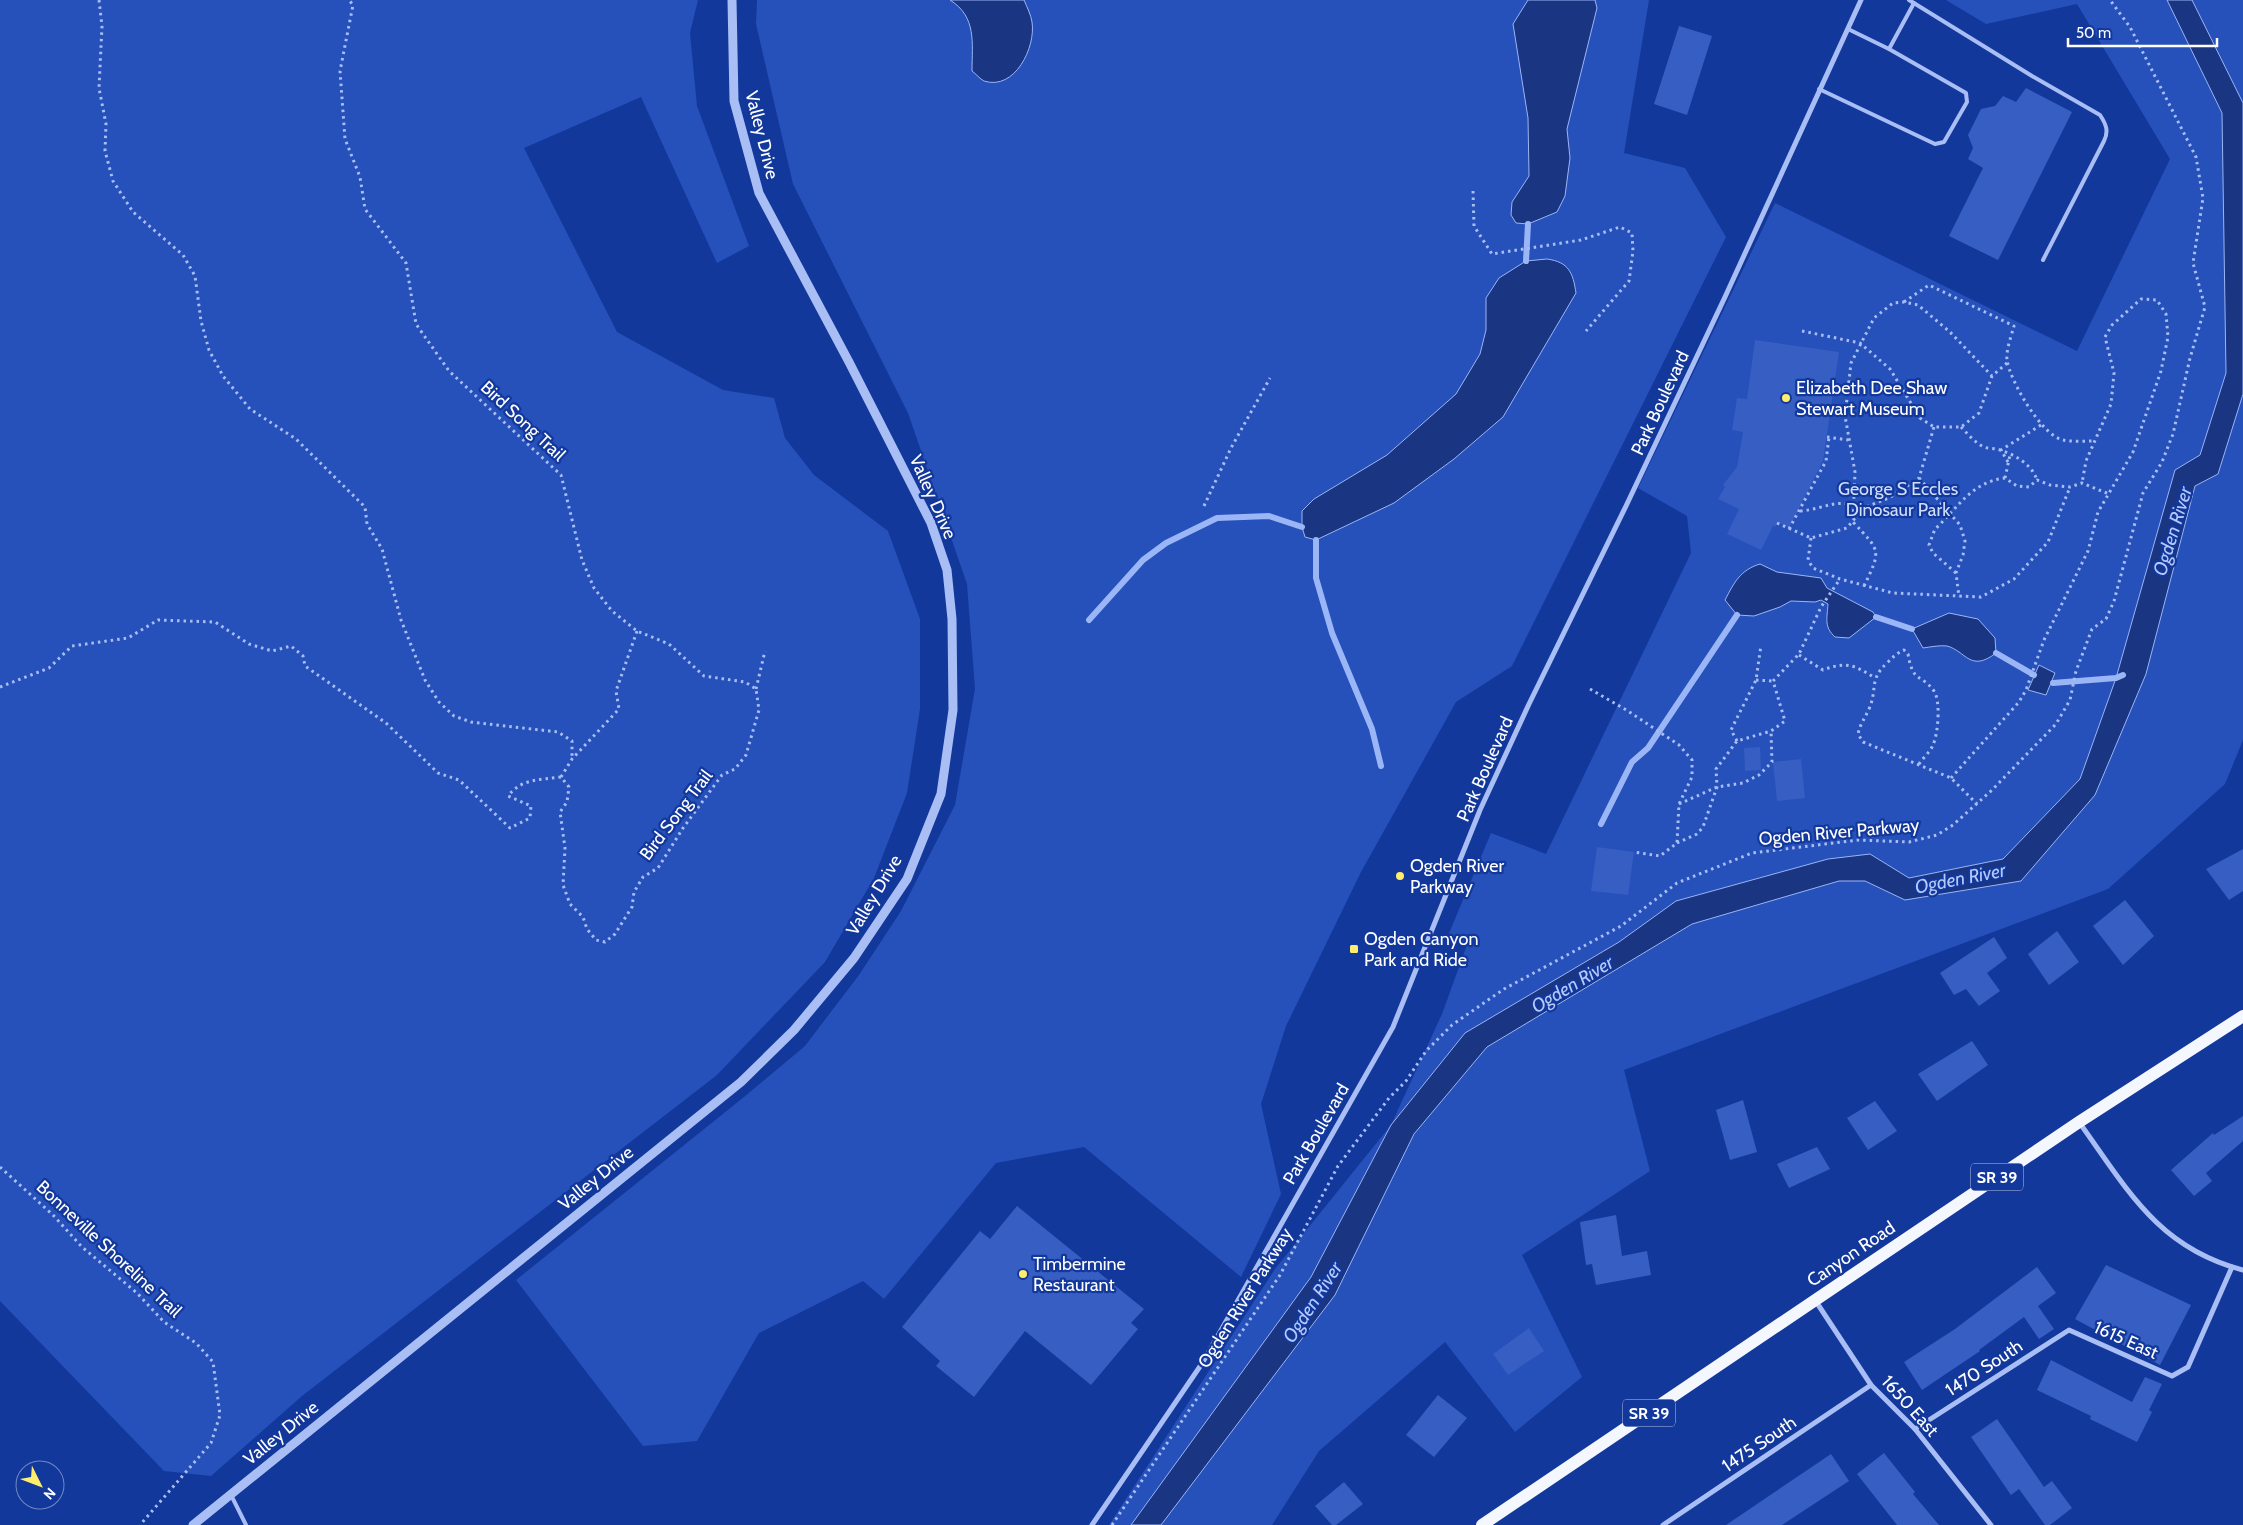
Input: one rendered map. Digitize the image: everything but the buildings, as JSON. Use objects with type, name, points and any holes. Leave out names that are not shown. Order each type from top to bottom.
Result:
[{"type":"main road","name":"Canyon Road","points":[[1482,1525],[2079,1122],[2243,1016]]},
{"type":"street","name":"Valley Drive","points":[[193,1525],[741,1082],[794,1030],[859,950],[908,879],[941,794],[953,710],[952,619],[947,570],[930,523],[849,362],[760,193],[734,101],[732,0]]},
{"type":"street","name":"Park Boulevard","points":[[1092,1525],[1203,1362],[1393,1027],[1480,810],[1725,297],[1819,89],[1862,0]]},
{"type":"street","points":[[2079,1122],[2139,1206],[2166,1232],[2187,1248],[2243,1270]]},
{"type":"street","name":"1615 East","points":[[2069,1330],[2172,1376],[2188,1367],[2232,1267]]},
{"type":"street","name":"1650 East","points":[[1815,1300],[1871,1385],[1915,1429],[1991,1525]]},
{"type":"street","name":"1470 South","points":[[1915,1429],[2069,1330]]},
{"type":"street","name":"1475 South","points":[[1663,1525],[1871,1385]]},
{"type":"lane","points":[[1909,0],[2032,76],[2100,115],[2104,121],[2107,135],[2042,260]]},
{"type":"lane","points":[[1889,49],[1914,3]]},
{"type":"lane","points":[[1819,89],[1936,144],[1944,142],[1967,102],[1966,92],[1889,49],[1848,29]]},
{"type":"lane","points":[[231,1495],[246,1525]]},
{"type":"path","points":[[99,0],[102,26],[99,88],[106,124],[105,151],[114,181],[132,212],[183,255],[195,276],[201,321],[209,350],[224,376],[250,409],[296,439],[365,508],[367,524],[382,549],[401,620],[425,680],[439,702],[454,716],[471,722],[558,732],[572,741],[572,759]]},
{"type":"path","name":"Bird Song Trail","points":[[349,0],[353,5],[340,71],[345,139],[360,176],[365,209],[406,263],[416,324],[449,371],[561,475],[582,560],[594,588],[612,611],[637,631],[669,644],[704,676],[745,682],[756,689],[759,710],[746,755],[735,769],[722,775],[683,828],[658,868],[643,877],[634,892],[632,907],[616,934],[605,942],[596,940],[587,929],[583,917],[570,904],[563,885],[565,848],[560,812],[567,802],[569,787],[561,777]]},
{"type":"path","name":"Ogden River Parkway","points":[[1112,1525],[1280,1275],[1338,1166],[1389,1098],[1406,1081],[1426,1051],[1452,1025],[1504,989],[1621,926],[1677,883],[1752,853],[1858,840],[1909,842],[1924,840],[1937,835],[1953,825],[1977,804],[2056,724],[2070,700],[2076,671],[2092,629],[2106,620],[2114,601],[2143,493],[2162,462],[2173,434],[2190,358],[2205,307],[2193,263],[2203,198],[2196,157],[2130,27],[2110,0]]},
{"type":"path","points":[[1473,191],[1474,226],[1492,254],[1581,240],[1620,227],[1632,233],[1629,281],[1586,331]]},
{"type":"path","points":[[1904,302],[1929,285],[2014,326],[2007,355],[2008,363],[2019,388],[2041,425],[2051,435],[2063,440],[2094,441]]},
{"type":"path","points":[[1951,778],[2019,702],[2026,690],[2044,640],[2088,551],[2098,512],[2132,452],[2162,371],[2168,337],[2166,314],[2157,300],[2141,299],[2112,325],[2105,337],[2114,373],[2111,404],[2086,460],[2082,483]]},
{"type":"path","points":[[1864,586],[1877,559],[1874,545],[1853,522],[1855,472],[1845,416],[1851,363],[1874,318],[1884,308],[1893,303],[1904,302],[1918,305],[1950,332],[1992,376]]},
{"type":"path","points":[[1802,331],[1860,343],[1890,369],[1920,418],[1934,427],[1961,426],[1979,413],[1992,376],[2008,363]]},
{"type":"path","points":[[1204,506],[1231,448],[1270,378]]},
{"type":"path","points":[[2001,450],[2041,425]]},
{"type":"path","points":[[1961,426],[1973,440],[1985,447],[2001,450],[2028,465],[2034,471],[2037,480]]},
{"type":"path","points":[[1777,523],[1811,538],[1847,528],[1863,508],[1889,498],[1919,478],[1934,427]]},
{"type":"path","points":[[1789,529],[1826,461],[1828,437],[1848,440]]},
{"type":"path","points":[[2001,450],[2008,462]]},
{"type":"path","points":[[2005,478],[2010,455]]},
{"type":"path","points":[[1919,478],[1960,525],[1965,541],[1963,555],[1956,572],[1959,597]]},
{"type":"path","points":[[1956,572],[1933,553],[1929,545],[1935,529],[1974,489],[1994,480],[2005,478],[2017,486],[2029,487],[2037,480]]},
{"type":"path","points":[[2037,480],[2050,485],[2070,487],[2082,483],[2109,494]]},
{"type":"path","points":[[1811,538],[1808,560],[1813,568],[1840,579],[1893,593],[1981,597],[2014,579],[2048,542],[2070,487]]},
{"type":"path","points":[[1800,510],[1818,510],[1841,501],[1863,508]]},
{"type":"path","points":[[1774,681],[1799,654],[1821,607],[1840,579]]},
{"type":"path","points":[[0,687],[49,668],[72,646],[128,638],[158,620],[215,622],[249,644],[272,651],[292,646],[303,656],[305,666],[386,723],[438,772],[459,780],[510,828],[530,818],[531,806],[508,796],[514,789],[522,782],[561,777],[572,759],[619,709],[616,691],[637,631]]},
{"type":"path","points":[[1737,741],[1731,730],[1756,680],[1761,645]]},
{"type":"path","points":[[1919,764],[1933,746],[1938,729],[1938,699],[1934,692],[1911,670],[1908,654],[1904,650],[1898,653],[1880,670],[1875,678],[1870,708],[1861,723],[1858,734],[1863,742],[1951,778],[1977,804]]},
{"type":"path","points":[[756,689],[765,652]]},
{"type":"path","points":[[1799,654],[1824,670],[1840,665],[1851,665],[1875,678]]},
{"type":"path","points":[[1756,680],[1774,681]]},
{"type":"path","points":[[1634,852],[1660,856],[1677,843],[1697,834],[1703,827],[1718,788],[1716,769],[1737,741],[1771,732],[1785,721],[1774,681]]},
{"type":"path","points":[[1590,689],[1680,745],[1692,760],[1692,778],[1679,804],[1677,843]]},
{"type":"path","points":[[1679,804],[1718,788],[1743,784],[1759,775],[1772,762],[1771,732]]},
{"type":"path","name":"Bonneville Shoreline Trail","points":[[0,1167],[54,1215],[82,1247],[137,1293],[164,1322],[196,1343],[213,1362],[220,1415],[211,1443],[140,1525]]},
{"type":"green space","points":[[0,0],[698,0],[690,33],[697,106],[749,246],[717,263],[641,97],[524,148],[617,332],[723,390],[774,398],[785,438],[814,475],[888,531],[920,619],[920,709],[907,793],[874,878],[825,962],[717,1075],[302,1396],[211,1476],[164,1471],[0,1301]]},
{"type":"green space","points":[[757,0],[1649,0],[1624,153],[1685,168],[1726,237],[1512,666],[1456,702],[1361,872],[1286,1026],[1261,1104],[1281,1194],[1241,1277],[1084,1147],[996,1163],[884,1299],[863,1281],[759,1333],[697,1441],[643,1446],[516,1280],[805,1046],[859,975],[901,911],[955,805],[975,689],[967,584],[908,413],[793,184],[756,24]]},
{"type":"green space","name":"George S Eccles Dinosaur Park","points":[[1946,0],[2167,0],[2222,113],[2226,373],[2200,455],[2175,471],[2116,678],[2080,779],[2003,859],[1909,878],[1870,854],[1828,859],[1676,901],[1619,942],[1465,1033],[1391,1125],[1442,1014],[1467,945],[1447,938],[1491,833],[1546,854],[1691,553],[1687,516],[1638,488],[1775,203],[2077,351],[2170,159],[2077,4],[1986,24]]},
{"type":"green space","points":[[2192,0],[2243,0],[2243,103]]},
{"type":"green space","points":[[2243,394],[2243,740],[2225,784],[2108,889],[1624,1070],[1650,1171],[1522,1255],[1582,1377],[1515,1432],[1445,1342],[1319,1451],[1272,1525],[1161,1525],[1335,1295],[1414,1134],[1487,1047],[1692,924],[1839,881],[1865,881],[1905,900],[2021,880],[2146,674],[2195,486],[2218,474]]},
{"type":"green space","points":[[1391,1125],[1311,1277],[1131,1525],[1109,1525],[1275,1269]]},
{"type":"water","points":[[950,0],[1024,0],[1031,19],[1031,43],[1021,65],[1005,80],[995,82],[984,81],[972,71],[972,41],[969,23],[965,14]]},
{"type":"water","points":[[1528,0],[1595,0],[1597,8],[1567,129],[1570,158],[1565,196],[1557,212],[1528,224],[1516,223],[1511,215],[1512,202],[1529,176],[1528,118],[1513,24]]},
{"type":"water","name":"Ogden River","points":[[2167,0],[2192,0],[2243,103],[2243,394],[2218,474],[2195,486],[2146,674],[2095,795],[2021,881],[1905,900],[1865,881],[1839,881],[1692,924],[1487,1047],[1414,1134],[1335,1295],[1161,1525],[1131,1525],[1311,1277],[1391,1125],[1465,1033],[1619,942],[1676,901],[1828,859],[1870,854],[1909,878],[2003,859],[2080,779],[2116,678],[2175,470],[2200,455],[2226,373],[2222,113]]},
{"type":"water","points":[[1547,259],[1560,263],[1569,270],[1576,293],[1503,417],[1454,459],[1394,503],[1316,540],[1305,537],[1302,527],[1302,511],[1314,499],[1387,455],[1456,394],[1480,354],[1486,330],[1486,298],[1499,278],[1526,261]]},
{"type":"water","points":[[1760,564],[1777,572],[1821,578],[1827,588],[1873,612],[1876,617],[1849,638],[1835,637],[1829,630],[1827,622],[1828,604],[1821,600],[1815,602],[1791,601],[1754,616],[1737,615],[1725,600],[1743,574]]},
{"type":"water","points":[[1949,613],[1978,619],[1995,638],[1996,653],[1987,659],[1974,661],[1947,646],[1923,648],[1912,629]]},
{"type":"water","points":[[2039,665],[2055,673],[2046,695],[2028,690]]},
{"type":"waterway","points":[[1526,261],[1528,224]]},
{"type":"waterway","points":[[1089,620],[1143,560],[1166,543],[1217,518],[1269,516],[1302,527]]},
{"type":"waterway","points":[[1316,540],[1316,578],[1332,633],[1372,729],[1381,766]]},
{"type":"waterway","points":[[1601,824],[1632,762],[1648,748],[1737,615]]},
{"type":"waterway","points":[[1876,617],[1912,629]]},
{"type":"waterway","points":[[1996,653],[2034,675]]},
{"type":"waterway","points":[[2053,683],[2116,678],[2123,675]]},
{"type":"place","name":"Elizabeth Dee Shaw Stewart Museum","points":[[1786,398]]},
{"type":"place","name":"Ogden River Parkway","points":[[1400,876]]},
{"type":"place","name":"Ogden Canyon Park and Ride","points":[[1354,949]]},
{"type":"place","name":"Timbermine Restaurant","points":[[1023,1274]]}]
